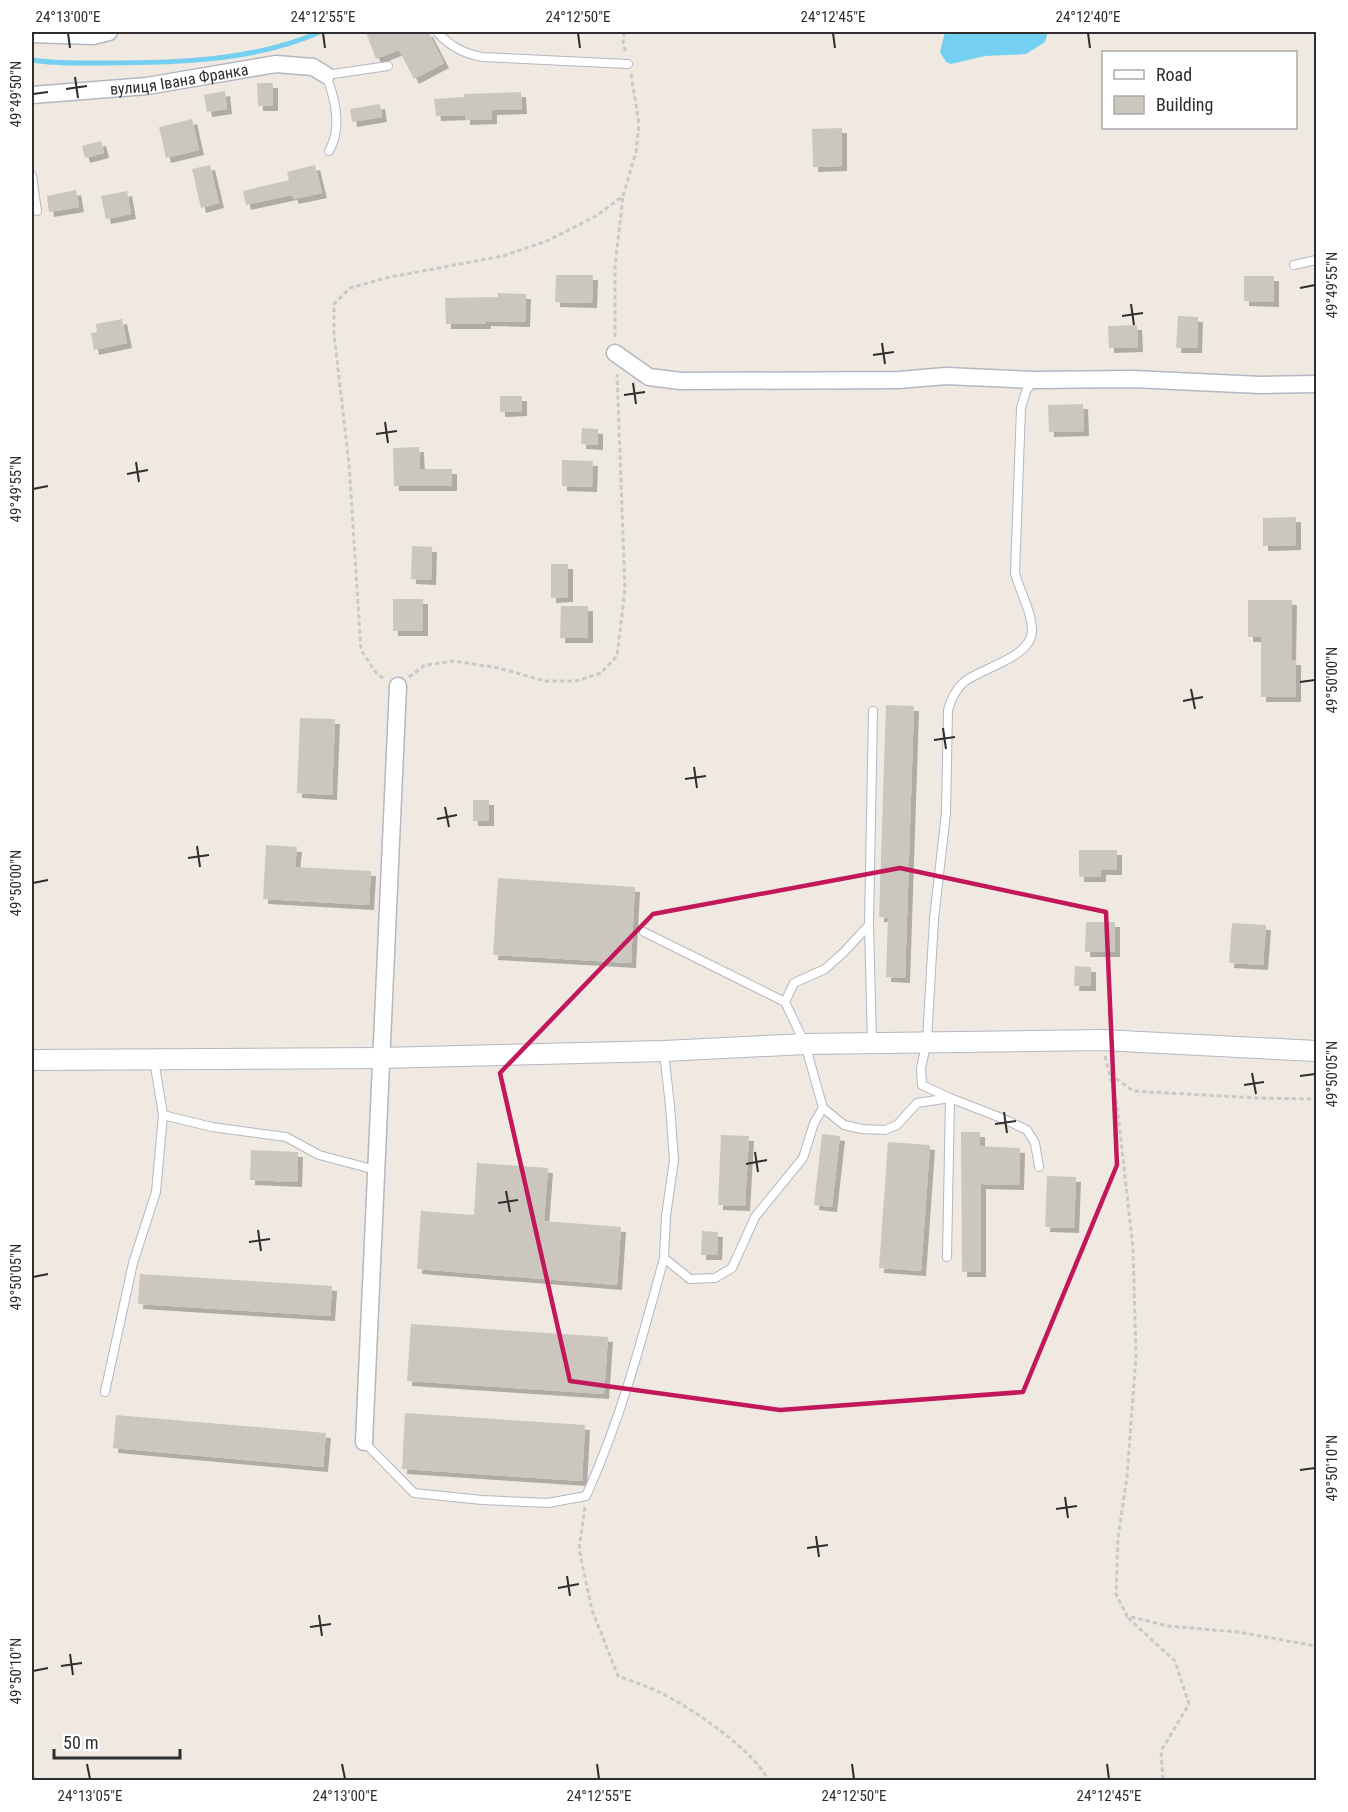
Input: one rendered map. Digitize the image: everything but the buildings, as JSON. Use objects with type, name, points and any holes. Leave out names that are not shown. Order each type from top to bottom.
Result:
[{"type":"street","points":[[32,34],[93,36],[109,32]]},
{"type":"street","name":"вулиця Івана Франка","points":[[32,95],[147,86],[276,64],[313,67],[326,75]]},
{"type":"street","points":[[615,353],[649,377],[681,381],[899,380],[946,376],[1034,380],[1133,379],[1260,385],[1317,384]]},
{"type":"street","points":[[364,1442],[398,686]]},
{"type":"street","points":[[32,1060],[381,1058],[664,1051],[927,1041],[1102,1040],[1317,1052]]},
{"type":"lane","points":[[438,33],[449,44],[464,53],[482,57],[628,64]]},
{"type":"lane","points":[[329,151],[337,129],[336,113],[326,75],[388,66]]},
{"type":"lane","points":[[32,176],[37,211]]},
{"type":"lane","points":[[1294,265],[1317,260]]},
{"type":"lane","points":[[1034,380],[1026,391],[1021,408],[1015,573],[1029,612],[1032,633],[1022,650],[964,682],[952,695],[948,710],[946,813],[934,919],[927,1041],[921,1068],[922,1085],[1027,1130],[1035,1143],[1038,1167]]},
{"type":"lane","points":[[872,1042],[869,925],[873,711]]},
{"type":"lane","points":[[785,1002],[794,983],[825,969],[869,925]]},
{"type":"lane","points":[[644,932],[785,1002],[805,1044],[824,1108],[844,1125],[862,1130],[885,1130],[897,1125],[917,1103],[950,1098]]},
{"type":"lane","points":[[364,1442],[414,1493],[482,1500],[548,1503],[586,1496],[602,1462],[634,1370],[664,1258],[666,1216],[674,1160],[664,1051]]},
{"type":"lane","points":[[105,1392],[133,1263],[156,1192],[164,1115],[154,1059]]},
{"type":"lane","points":[[947,1257],[950,1098]]},
{"type":"lane","points":[[664,1258],[690,1279],[716,1278],[732,1268],[755,1217],[803,1158],[814,1123],[824,1108]]},
{"type":"lane","points":[[164,1115],[212,1127],[286,1137],[319,1155],[376,1170]]},
{"type":"path","points":[[623,196],[596,216],[547,241],[503,256],[385,278],[350,288],[334,304],[334,334],[349,464],[361,650],[377,674],[398,686],[425,665],[454,661],[499,668],[545,681],[576,681],[601,673],[617,656],[625,589],[620,426],[615,353],[615,267],[623,196],[636,152],[639,124],[623,42],[624,32]]},
{"type":"path","points":[[1102,1040],[1117,1105],[1133,1260],[1136,1356],[1126,1477],[1118,1538],[1116,1594],[1127,1616],[1175,1661],[1189,1704],[1161,1751],[1163,1780]]},
{"type":"path","points":[[1108,1073],[1133,1090],[1258,1098],[1317,1098]]},
{"type":"path","points":[[586,1496],[579,1549],[592,1610],[618,1676],[657,1692],[694,1713],[746,1751],[768,1780]]},
{"type":"path","points":[[1127,1616],[1168,1626],[1238,1632],[1317,1646]]},
{"type":"path","points":[[32,1776],[37,1780]]},
{"type":"highlighted area","points":[[900,868],[1106,912],[1117,1165],[1023,1392],[780,1410],[570,1381],[500,1073],[653,914]]},
{"type":"water","points":[[945,32],[1048,32],[1045,42],[1026,54],[985,56],[951,64],[946,62],[940,52]]},
{"type":"waterway","points":[[32,60],[68,63],[187,61],[242,55],[295,42],[320,32]]}]
